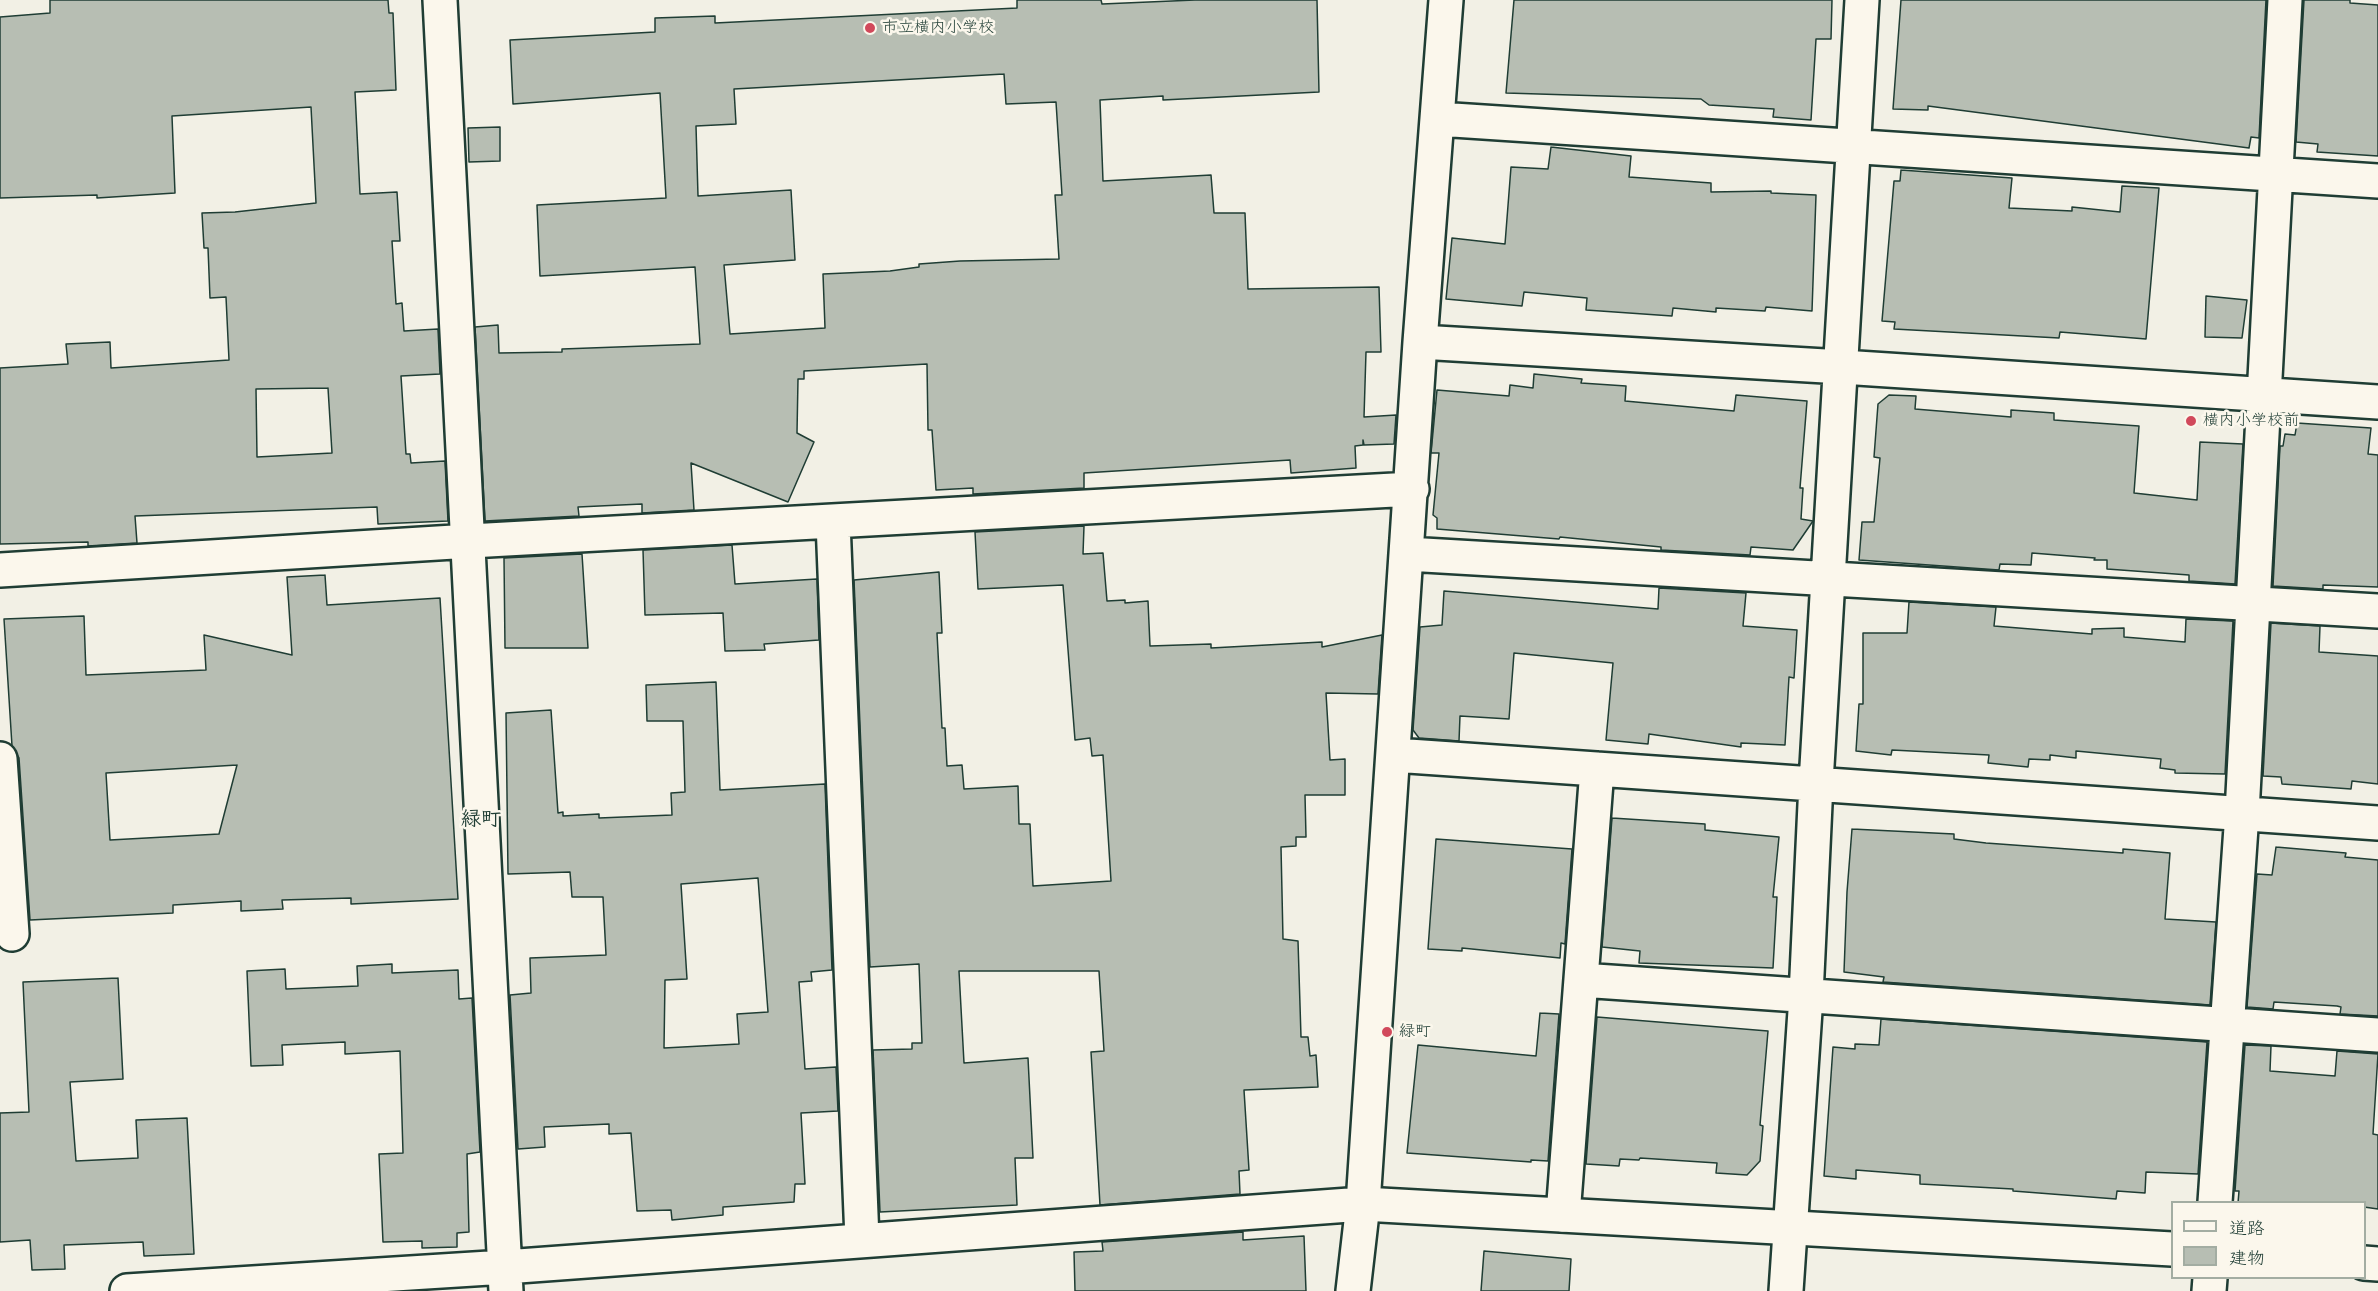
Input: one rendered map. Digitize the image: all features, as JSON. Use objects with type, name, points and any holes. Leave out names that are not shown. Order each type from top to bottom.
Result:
[{"type":"street","points":[[440,0],[470,541],[506,1279]]},
{"type":"street","points":[[1353,1291],[1363,1204],[1420,342],[1446,0]]},
{"type":"street","points":[[1786,1291],[1806,996],[1816,783],[1862,0]]},
{"type":"street","points":[[2215,1201],[2242,813],[2285,0]]},
{"type":"street","points":[[1438,119],[2378,182]]},
{"type":"street","points":[[1420,342],[2378,402]]},
{"type":"street","points":[[0,570],[470,541],[1412,489]]},
{"type":"street","points":[[833,522],[862,1239]]},
{"type":"street","points":[[1407,554],[2378,611]]},
{"type":"street","points":[[1394,755],[2378,823]]},
{"type":"street","points":[[0,759],[12,934]]},
{"type":"street","points":[[1563,1215],[1598,769]]},
{"type":"street","points":[[1581,980],[2378,1035]]},
{"type":"street","points":[[127,1291],[506,1279],[862,1239],[1363,1204],[2171,1249]]},
{"type":"building","points":[[50,0],[388,0],[389,13],[393,13],[396,90],[355,92],[360,194],[397,192],[400,241],[392,241],[396,304],[402,303],[404,331],[438,329],[440,374],[401,376],[406,454],[410,454],[411,463],[445,461],[448,521],[378,524],[377,507],[135,516],[137,543],[88,546],[88,542],[0,544],[0,368],[68,364],[66,344],[110,342],[111,368],[229,360],[226,297],[210,298],[208,248],[204,248],[202,213],[235,212],[316,203],[311,107],[172,116],[175,193],[97,198],[97,195],[0,198],[0,17],[50,13]],"holes":[[[328,388],[332,453],[257,457],[256,389]]]},
{"type":"building","points":[[1017,0],[1101,0],[1102,4],[1195,0],[1317,0],[1319,92],[1163,100],[1163,96],[1100,100],[1103,181],[1211,175],[1214,213],[1245,213],[1248,289],[1379,287],[1381,352],[1366,352],[1364,417],[1396,415],[1394,444],[1364,445],[1363,440],[1363,445],[1355,446],[1356,468],[1291,473],[1290,460],[1084,473],[1084,488],[973,494],[973,488],[936,490],[932,430],[928,430],[927,364],[804,371],[804,379],[798,379],[797,433],[814,442],[788,502],[691,463],[694,510],[642,513],[642,504],[578,507],[579,516],[485,521],[475,327],[498,325],[499,353],[562,352],[562,349],[700,344],[695,267],[540,276],[537,205],[666,198],[660,93],[513,104],[510,40],[655,32],[655,18],[715,16],[715,23],[1017,8]],"holes":[[[1004,74],[1006,104],[1056,102],[1062,195],[1055,195],[1059,259],[960,261],[919,264],[919,267],[890,271],[823,274],[825,328],[730,334],[724,265],[795,260],[791,190],[698,196],[696,126],[736,124],[734,89]]]},
{"type":"building","points":[[1514,0],[1832,0],[1831,39],[1816,39],[1811,120],[1773,117],[1774,109],[1709,105],[1701,99],[1506,93]]},
{"type":"building","points":[[1901,0],[2266,0],[2259,138],[2251,137],[2249,148],[1928,106],[1928,110],[1893,109]]},
{"type":"building","points":[[2304,0],[2350,0],[2350,3],[2378,5],[2378,156],[2317,152],[2318,144],[2296,142]]},
{"type":"building","points":[[500,127],[500,161],[469,162],[468,128]]},
{"type":"building","points":[[1551,147],[1631,156],[1629,177],[1711,183],[1711,192],[1771,191],[1771,193],[1816,195],[1812,311],[1766,307],[1765,311],[1716,308],[1716,312],[1673,308],[1672,316],[1586,310],[1587,298],[1524,292],[1522,306],[1446,299],[1452,238],[1505,244],[1511,167],[1548,169]]},
{"type":"building","points":[[1901,170],[2012,178],[2009,208],[2072,211],[2072,207],[2120,212],[2122,186],[2159,188],[2146,339],[2060,332],[2059,338],[1894,329],[1895,322],[1882,321],[1894,181],[1900,181]]},
{"type":"building","points":[[2206,296],[2247,300],[2242,338],[2205,337]]},
{"type":"building","points":[[1534,374],[1582,379],[1581,383],[1626,386],[1625,401],[1734,411],[1736,395],[1807,401],[1800,488],[1803,488],[1801,519],[1813,521],[1793,550],[1751,547],[1750,555],[1661,550],[1661,547],[1560,537],[1559,539],[1437,529],[1437,518],[1433,515],[1439,453],[1431,453],[1437,390],[1509,396],[1510,385],[1533,388]]},
{"type":"building","points":[[1889,395],[1916,396],[1915,409],[2011,417],[2011,410],[2054,413],[2054,420],[2139,426],[2134,493],[2197,500],[2200,442],[2243,444],[2235,584],[2189,581],[2189,575],[2107,569],[2107,560],[2094,560],[2095,558],[2032,553],[2031,565],[2000,564],[1999,570],[1859,560],[1862,522],[1874,522],[1880,458],[1874,457],[1878,404]]},
{"type":"building","points":[[2297,423],[2371,428],[2368,454],[2378,455],[2378,587],[2323,585],[2323,589],[2273,586],[2280,446],[2283,446],[2285,434],[2295,435]]},
{"type":"building","points":[[1084,526],[1083,554],[1103,553],[1107,601],[1125,600],[1125,603],[1148,601],[1150,646],[1211,644],[1211,648],[1322,642],[1322,647],[1382,635],[1378,694],[1326,693],[1330,760],[1345,759],[1345,795],[1305,795],[1306,837],[1296,837],[1296,846],[1281,847],[1283,939],[1298,941],[1301,1037],[1308,1037],[1310,1056],[1316,1055],[1318,1087],[1244,1090],[1249,1170],[1239,1171],[1240,1194],[1100,1205],[1091,1052],[1104,1051],[1099,971],[959,971],[964,1063],[1028,1058],[1033,1158],[1015,1158],[1017,1205],[880,1212],[873,1050],[912,1049],[912,1043],[922,1043],[919,964],[870,967],[854,580],[939,572],[942,633],[937,633],[942,728],[945,728],[947,766],[962,765],[964,789],[1018,786],[1019,824],[1030,824],[1033,886],[1111,881],[1103,755],[1092,756],[1090,738],[1075,740],[1063,585],[978,589],[975,532]]},
{"type":"building","points":[[732,545],[735,584],[817,579],[819,640],[764,644],[765,650],[725,651],[723,613],[645,615],[643,550]]},
{"type":"building","points":[[582,554],[588,648],[505,648],[504,558]]},
{"type":"building","points":[[325,575],[327,605],[440,598],[458,899],[351,904],[351,898],[282,900],[283,909],[241,911],[241,901],[173,905],[173,913],[30,920],[19,758],[12,746],[4,619],[84,616],[86,675],[206,670],[204,635],[292,655],[287,577]],"holes":[[[237,765],[219,834],[110,840],[106,773]]]},
{"type":"building","points":[[1659,588],[1746,593],[1743,626],[1797,630],[1794,678],[1789,677],[1785,745],[1741,743],[1741,747],[1649,734],[1648,744],[1606,740],[1613,663],[1514,653],[1509,719],[1460,716],[1459,741],[1419,738],[1413,730],[1420,627],[1442,625],[1444,591],[1658,609]]},
{"type":"building","points":[[1909,602],[1996,607],[1994,626],[2092,634],[2092,629],[2124,628],[2124,637],[2185,642],[2186,619],[2233,621],[2225,774],[2175,773],[2175,770],[2160,768],[2161,759],[2076,751],[2076,758],[2050,755],[2050,760],[2029,759],[2028,767],[1988,763],[1989,755],[1892,750],[1891,755],[1856,751],[1859,704],[1863,704],[1863,633],[1907,633]]},
{"type":"building","points":[[2271,623],[2320,626],[2319,652],[2378,656],[2378,784],[2352,781],[2351,789],[2282,784],[2281,777],[2263,776]]},
{"type":"building","points":[[716,682],[720,790],[825,784],[832,970],[811,972],[812,981],[799,982],[805,1069],[836,1067],[838,1111],[801,1113],[805,1184],[795,1184],[794,1202],[723,1207],[723,1215],[672,1220],[671,1210],[637,1211],[631,1133],[609,1134],[609,1124],[544,1127],[545,1147],[518,1149],[510,995],[531,993],[530,958],[606,955],[603,897],[572,897],[570,872],[508,874],[506,713],[551,710],[558,813],[563,812],[563,816],[599,814],[599,818],[672,815],[671,793],[685,792],[683,721],[647,721],[646,685]],"holes":[[[758,878],[768,1012],[737,1014],[739,1044],[664,1048],[665,980],[687,979],[681,884]]]},
{"type":"building","points":[[1612,818],[1705,824],[1705,830],[1779,837],[1773,897],[1777,897],[1773,968],[1639,963],[1640,951],[1602,947]]},
{"type":"building","points":[[1852,829],[1954,834],[1954,839],[1986,843],[2123,853],[2123,849],[2170,853],[2165,919],[2216,922],[2210,1005],[1883,982],[1884,977],[1844,972]]},
{"type":"building","points":[[1436,839],[1572,849],[1565,944],[1561,943],[1560,958],[1462,948],[1462,951],[1428,949]]},
{"type":"building","points":[[2276,847],[2346,853],[2345,857],[2378,860],[2378,1016],[2340,1014],[2341,1007],[2337,1006],[2274,1002],[2273,1009],[2247,1007],[2257,874],[2272,875]]},
{"type":"building","points":[[392,964],[392,973],[458,970],[459,999],[472,998],[480,1152],[467,1154],[469,1232],[457,1233],[457,1247],[422,1248],[422,1241],[383,1242],[379,1154],[403,1153],[400,1051],[345,1054],[345,1042],[282,1045],[283,1065],[251,1066],[247,971],[285,969],[286,989],[358,986],[357,966]]},
{"type":"building","points":[[118,978],[123,1079],[70,1082],[76,1161],[138,1158],[136,1120],[187,1118],[194,1254],[144,1256],[143,1242],[64,1245],[65,1269],[32,1270],[30,1240],[0,1242],[0,1113],[29,1112],[23,982]]},
{"type":"building","points":[[1540,1013],[1559,1014],[1548,1161],[1531,1160],[1531,1162],[1407,1153],[1418,1045],[1536,1056]]},
{"type":"building","points":[[1597,1017],[1768,1031],[1760,1125],[1763,1126],[1760,1161],[1747,1175],[1716,1173],[1717,1163],[1640,1158],[1639,1160],[1620,1159],[1619,1166],[1586,1164]]},
{"type":"building","points":[[1881,1019],[2207,1042],[2198,1174],[2146,1172],[2145,1193],[2117,1191],[2116,1199],[2013,1191],[2013,1189],[1920,1184],[1920,1175],[1856,1170],[1856,1179],[1824,1176],[1833,1047],[1855,1049],[1855,1044],[1879,1045]]},
{"type":"building","points":[[2245,1045],[2271,1046],[2270,1071],[2335,1076],[2337,1051],[2378,1054],[2373,1134],[2378,1135],[2378,1209],[2366,1207],[2366,1201],[2238,1201],[2239,1191],[2235,1191]]},
{"type":"building","points":[[1243,1232],[1243,1240],[1304,1236],[1306,1291],[1075,1291],[1074,1252],[1103,1251],[1102,1242]]},
{"type":"building","points":[[1484,1251],[1571,1259],[1569,1291],[1481,1291]]},
{"type":"place","name":"市立横内小学校","points":[[870,28]]},
{"type":"place","name":"横内小学校前","points":[[2191,421]]},
{"type":"place","name":"緑町","points":[[1387,1032]]},
{"type":"district","name":"緑町","points":[[481,820]]}]
